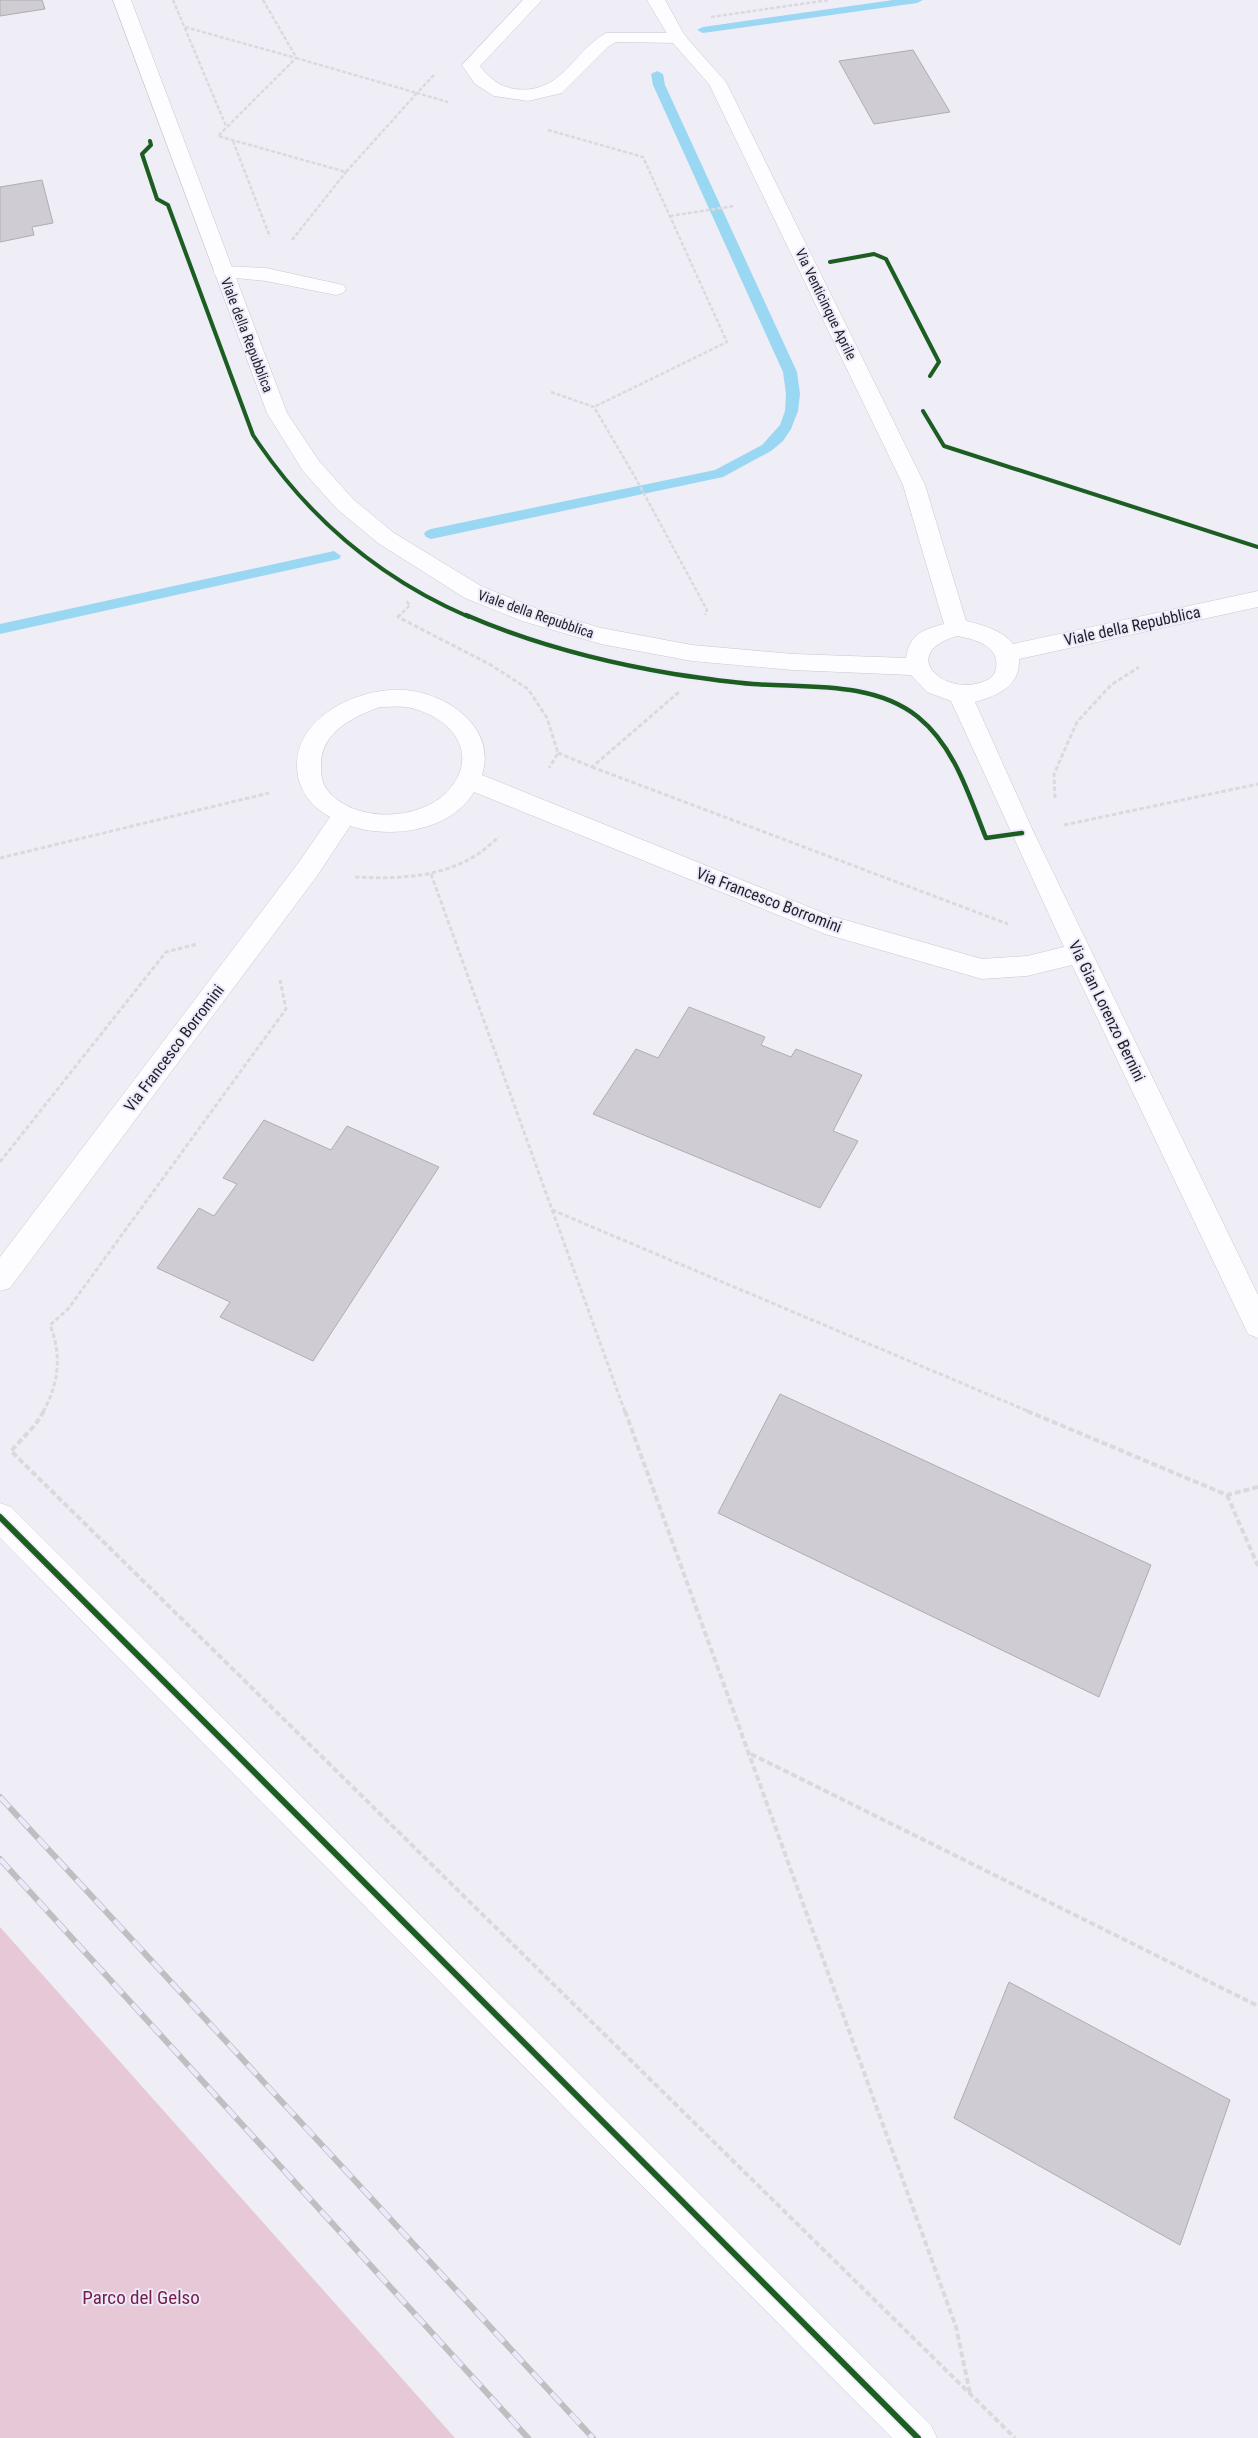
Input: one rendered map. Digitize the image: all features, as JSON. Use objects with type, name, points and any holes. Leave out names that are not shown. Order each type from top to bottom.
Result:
[{"type":"street","name":"Viale della Repubblica","points":[[122,0],[222,272],[277,413],[311,466],[345,504],[386,538],[473,592],[530,615],[601,636],[692,653],[793,662],[917,667]]},
{"type":"street","points":[[533,0],[472,65],[481,80],[500,92],[528,96],[556,89],[602,43],[612,37],[673,31]]},
{"type":"street","name":"Via Venticinque Aprile","points":[[656,0],[673,31],[717,82],[914,485],[957,628]]},
{"type":"street","points":[[222,272],[274,266],[336,289]]},
{"type":"street","name":"Viale della Repubblica","points":[[1006,654],[1258,599]]},
{"type":"street","points":[[957,628],[973,630],[987,635],[999,643],[1006,654],[1009,664],[1000,684],[976,694],[960,695],[933,685],[923,677],[917,667],[916,656],[920,645],[929,636],[942,630],[957,628]]},
{"type":"street","name":"Via Gian Lorenzo Bernini","points":[[960,695],[1022,833],[1258,1325]]},
{"type":"street","points":[[380,699],[409,699],[435,706],[456,719],[470,737],[475,758],[469,780],[458,796],[439,810],[416,820],[392,824],[367,822],[344,815],[323,801],[310,782],[307,760],[314,739],[319,733],[330,721],[353,707],[380,699]]},
{"type":"street","name":"Via Francesco Borromini","points":[[469,780],[825,924],[982,969],[1027,966],[1079,952]]},
{"type":"street","name":"Via Francesco Borromini","points":[[0,1279],[308,869],[344,815]]},
{"type":"street","points":[[0,1517],[918,2438]]},
{"type":"path","points":[[173,0],[226,127]]},
{"type":"path","points":[[263,0],[296,58]]},
{"type":"path","points":[[673,31],[829,0]]},
{"type":"path","points":[[185,27],[455,104]]},
{"type":"path","points":[[296,58],[218,136],[346,172]]},
{"type":"path","points":[[274,266],[346,172],[418,93]]},
{"type":"path","points":[[553,123],[548,130],[643,157],[727,342],[594,407]]},
{"type":"path","points":[[233,140],[274,266]]},
{"type":"path","points":[[670,216],[731,207]]},
{"type":"path","points":[[551,392],[594,407],[654,511]]},
{"type":"path","points":[[352,877],[378,878],[431,874],[474,857],[515,823],[558,753],[547,718],[528,689],[491,665],[398,616],[410,605],[403,599]]},
{"type":"path","points":[[1055,826],[1054,774],[1077,722],[1111,685],[1142,665]]},
{"type":"path","points":[[592,767],[1008,924],[1027,966]]},
{"type":"path","points":[[1022,833],[1258,784]]},
{"type":"path","points":[[0,858],[274,791]]},
{"type":"path","points":[[431,874],[956,2327],[970,2394]]},
{"type":"path","points":[[278,974],[286,1009],[68,1309],[50,1325],[57,1338],[59,1362],[56,1379],[49,1401],[36,1424],[22,1442],[11,1451],[1015,2438]]},
{"type":"path","points":[[552,1210],[1227,1495],[1258,1487]]},
{"type":"path","points":[[1227,1495],[1258,1566]]},
{"type":"path","points":[[750,1754],[1258,2006]]},
{"type":"green space","name":"Parco del Gelso","points":[[0,1927],[455,2438],[0,2438]]},
{"type":"building","points":[[0,0],[42,0],[45,9],[0,16]]},
{"type":"building","points":[[913,50],[950,112],[874,124],[839,61]]},
{"type":"building","points":[[42,180],[53,223],[32,227],[34,235],[0,242],[0,187]]},
{"type":"building","points":[[689,1007],[765,1037],[761,1045],[791,1057],[796,1049],[862,1075],[833,1131],[858,1141],[820,1208],[593,1114],[636,1049],[658,1058]]},
{"type":"building","points":[[264,1120],[331,1150],[347,1126],[439,1167],[313,1361],[220,1317],[230,1302],[157,1268],[199,1208],[214,1216],[237,1184],[223,1178]]},
{"type":"building","points":[[780,1394],[1151,1565],[1099,1697],[718,1513]]},
{"type":"building","points":[[1009,1982],[1230,2100],[1180,2245],[954,2118]]},
{"type":"waterway","points":[[703,30],[917,0]]},
{"type":"waterway","points":[[431,534],[718,474],[766,448],[778,438],[787,426],[792,411],[793,394],[790,372],[659,85],[657,74]]},
{"type":"waterway","points":[[0,629],[334,556]]},
{"type":"railway","points":[[0,1797],[593,2438]]},
{"type":"railway","points":[[0,1859],[528,2438]]},
{"type":"cycle path","points":[[150,141],[151,145],[142,154],[157,199],[168,205],[253,435],[297,495],[347,544],[395,579],[447,607],[502,630],[558,649],[616,663],[675,674],[733,682],[861,693],[881,698],[900,706],[932,730],[944,746],[963,782],[986,838],[1022,833]]},
{"type":"cycle path","points":[[830,262],[874,254],[886,259],[939,362],[930,376]]},
{"type":"cycle path","points":[[923,411],[944,446],[1258,547]]},
{"type":"cycle path","points":[[0,1517],[918,2438]]}]
